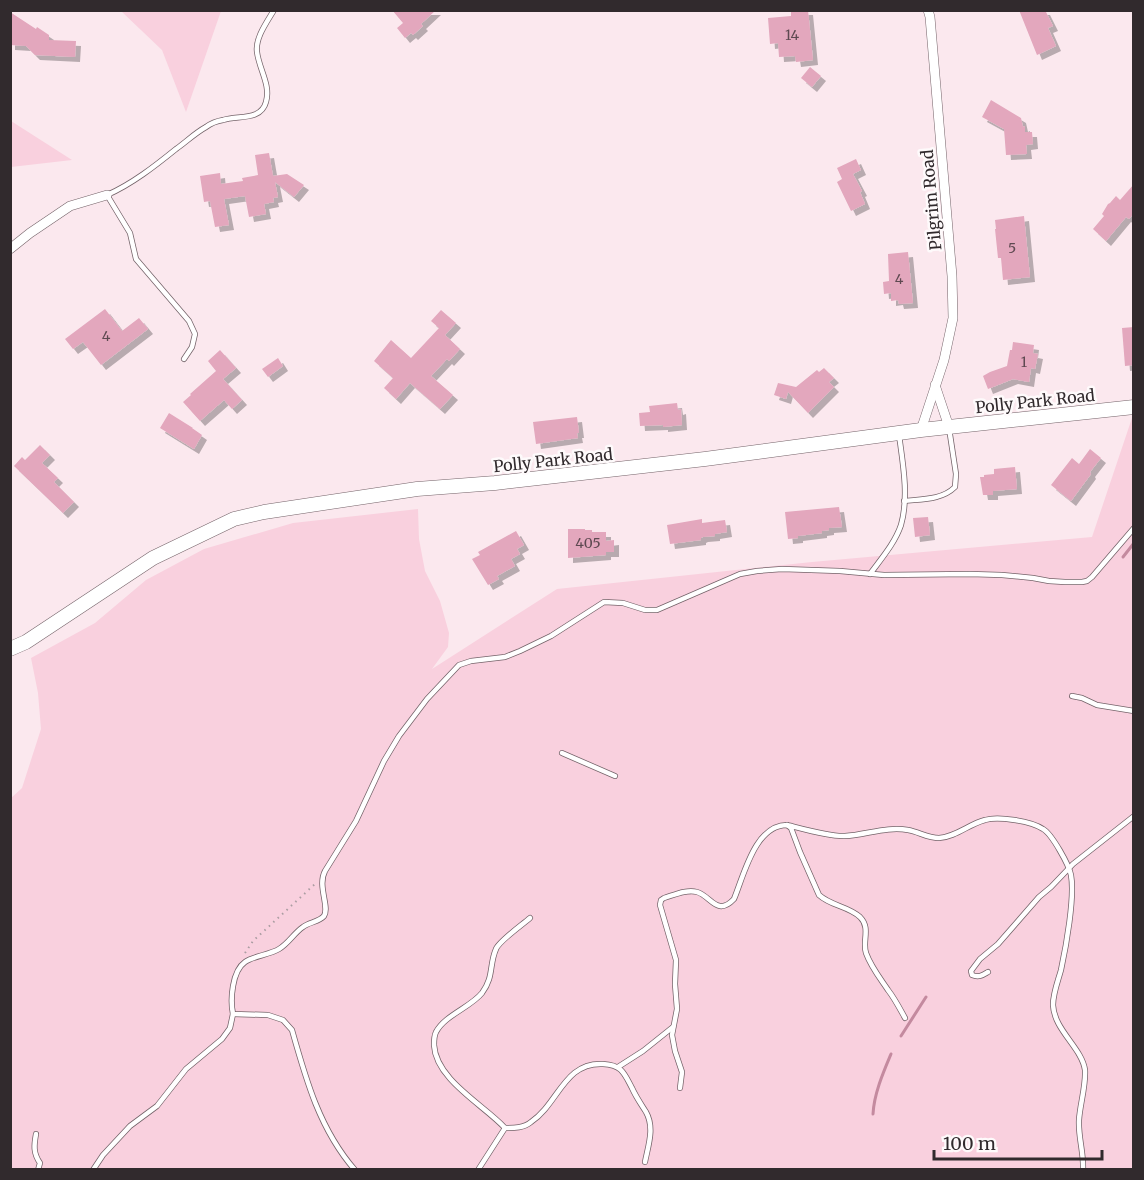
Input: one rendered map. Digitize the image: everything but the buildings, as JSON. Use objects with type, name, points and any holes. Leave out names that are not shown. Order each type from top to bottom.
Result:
[{"type":"street","name":"Pilgrim Road","points":[[921,430],[944,360],[953,318],[952,276],[928,10]]},
{"type":"street","points":[[10,249],[70,206],[107,195]]},
{"type":"street","points":[[935,386],[949,427]]},
{"type":"street","name":"Polly Park Road","points":[[10,649],[26,642],[153,558],[234,519],[264,512],[417,489],[495,483],[705,459],[921,430],[1134,407]]},
{"type":"lane","points":[[184,359],[192,346],[195,334],[192,327],[136,259],[130,233],[107,195],[123,188],[206,126],[224,119],[246,118],[260,112],[266,103],[268,90],[256,51],[264,26],[274,10]]},
{"type":"lane","points":[[904,501],[929,499],[949,493],[955,487],[956,474],[949,427]]},
{"type":"lane","points":[[870,574],[888,549],[900,526],[904,501],[898,433]]},
{"type":"lane","points":[[93,1170],[122,1134],[157,1106],[186,1069],[222,1039],[230,1028],[233,1014],[232,992],[240,966],[246,961],[277,951],[289,943],[305,925],[325,915],[322,878],[351,830],[384,761],[399,736],[427,699],[459,665],[471,661],[505,657],[520,651],[551,636],[604,602],[623,603],[645,610],[657,610],[740,574],[757,571],[782,569],[898,575],[970,574],[1049,581],[1087,581],[1134,528]]},
{"type":"lane","points":[[1072,696],[1097,705],[1134,711]]},
{"type":"lane","points":[[562,753],[615,776]]},
{"type":"lane","points":[[988,972],[976,977],[971,971],[1039,897],[1073,864],[1134,816]]},
{"type":"lane","points":[[680,1088],[682,1072],[674,1045],[673,1027],[676,1009],[676,960],[660,905],[661,900],[692,891],[702,894],[713,904],[722,906],[729,904],[734,899],[749,859],[760,840],[772,828],[783,825],[844,836],[890,829],[909,830],[939,838],[953,835],[982,820],[991,818],[1030,824],[1043,829],[1050,835],[1071,873],[1072,894],[1064,955],[1053,1006],[1054,1014],[1082,1062],[1084,1070],[1079,1121],[1083,1170]]},
{"type":"lane","points":[[787,825],[792,828],[819,895],[832,904],[850,910],[862,919],[866,930],[865,951],[905,1018]]},
{"type":"lane","points":[[530,918],[496,949],[490,977],[484,991],[436,1032],[435,1053],[439,1064],[447,1075],[505,1128],[516,1128],[536,1119],[577,1070],[597,1063],[618,1066],[649,1119],[650,1137],[645,1162]]},
{"type":"lane","points":[[233,1014],[268,1016],[283,1020],[292,1030],[316,1105],[341,1154],[355,1170]]},
{"type":"lane","points":[[618,1066],[643,1052],[673,1027]]},
{"type":"lane","points":[[478,1170],[505,1128]]},
{"type":"lane","points":[[36,1134],[34,1147],[35,1156],[40,1163],[38,1170]]},
{"type":"path","points":[[240,966],[253,941],[322,878]]},
{"type":"shaded area","points":[[121,11],[221,11],[186,112],[162,50]]},
{"type":"shaded area","points":[[11,121],[72,160],[11,167]]},
{"type":"shaded area","points":[[1133,415],[1133,1169],[11,1170],[10,799],[22,788],[41,729],[38,693],[31,658],[95,623],[146,580],[204,549],[293,523],[418,509],[419,539],[425,571],[440,601],[449,633],[448,647],[432,669],[557,589],[812,562],[1092,537]]},
{"type":"waterway","points":[[1123,557],[1134,543]]},
{"type":"waterway","points":[[901,1036],[926,997]]},
{"type":"waterway","points":[[873,1114],[877,1091],[891,1054]]}]
